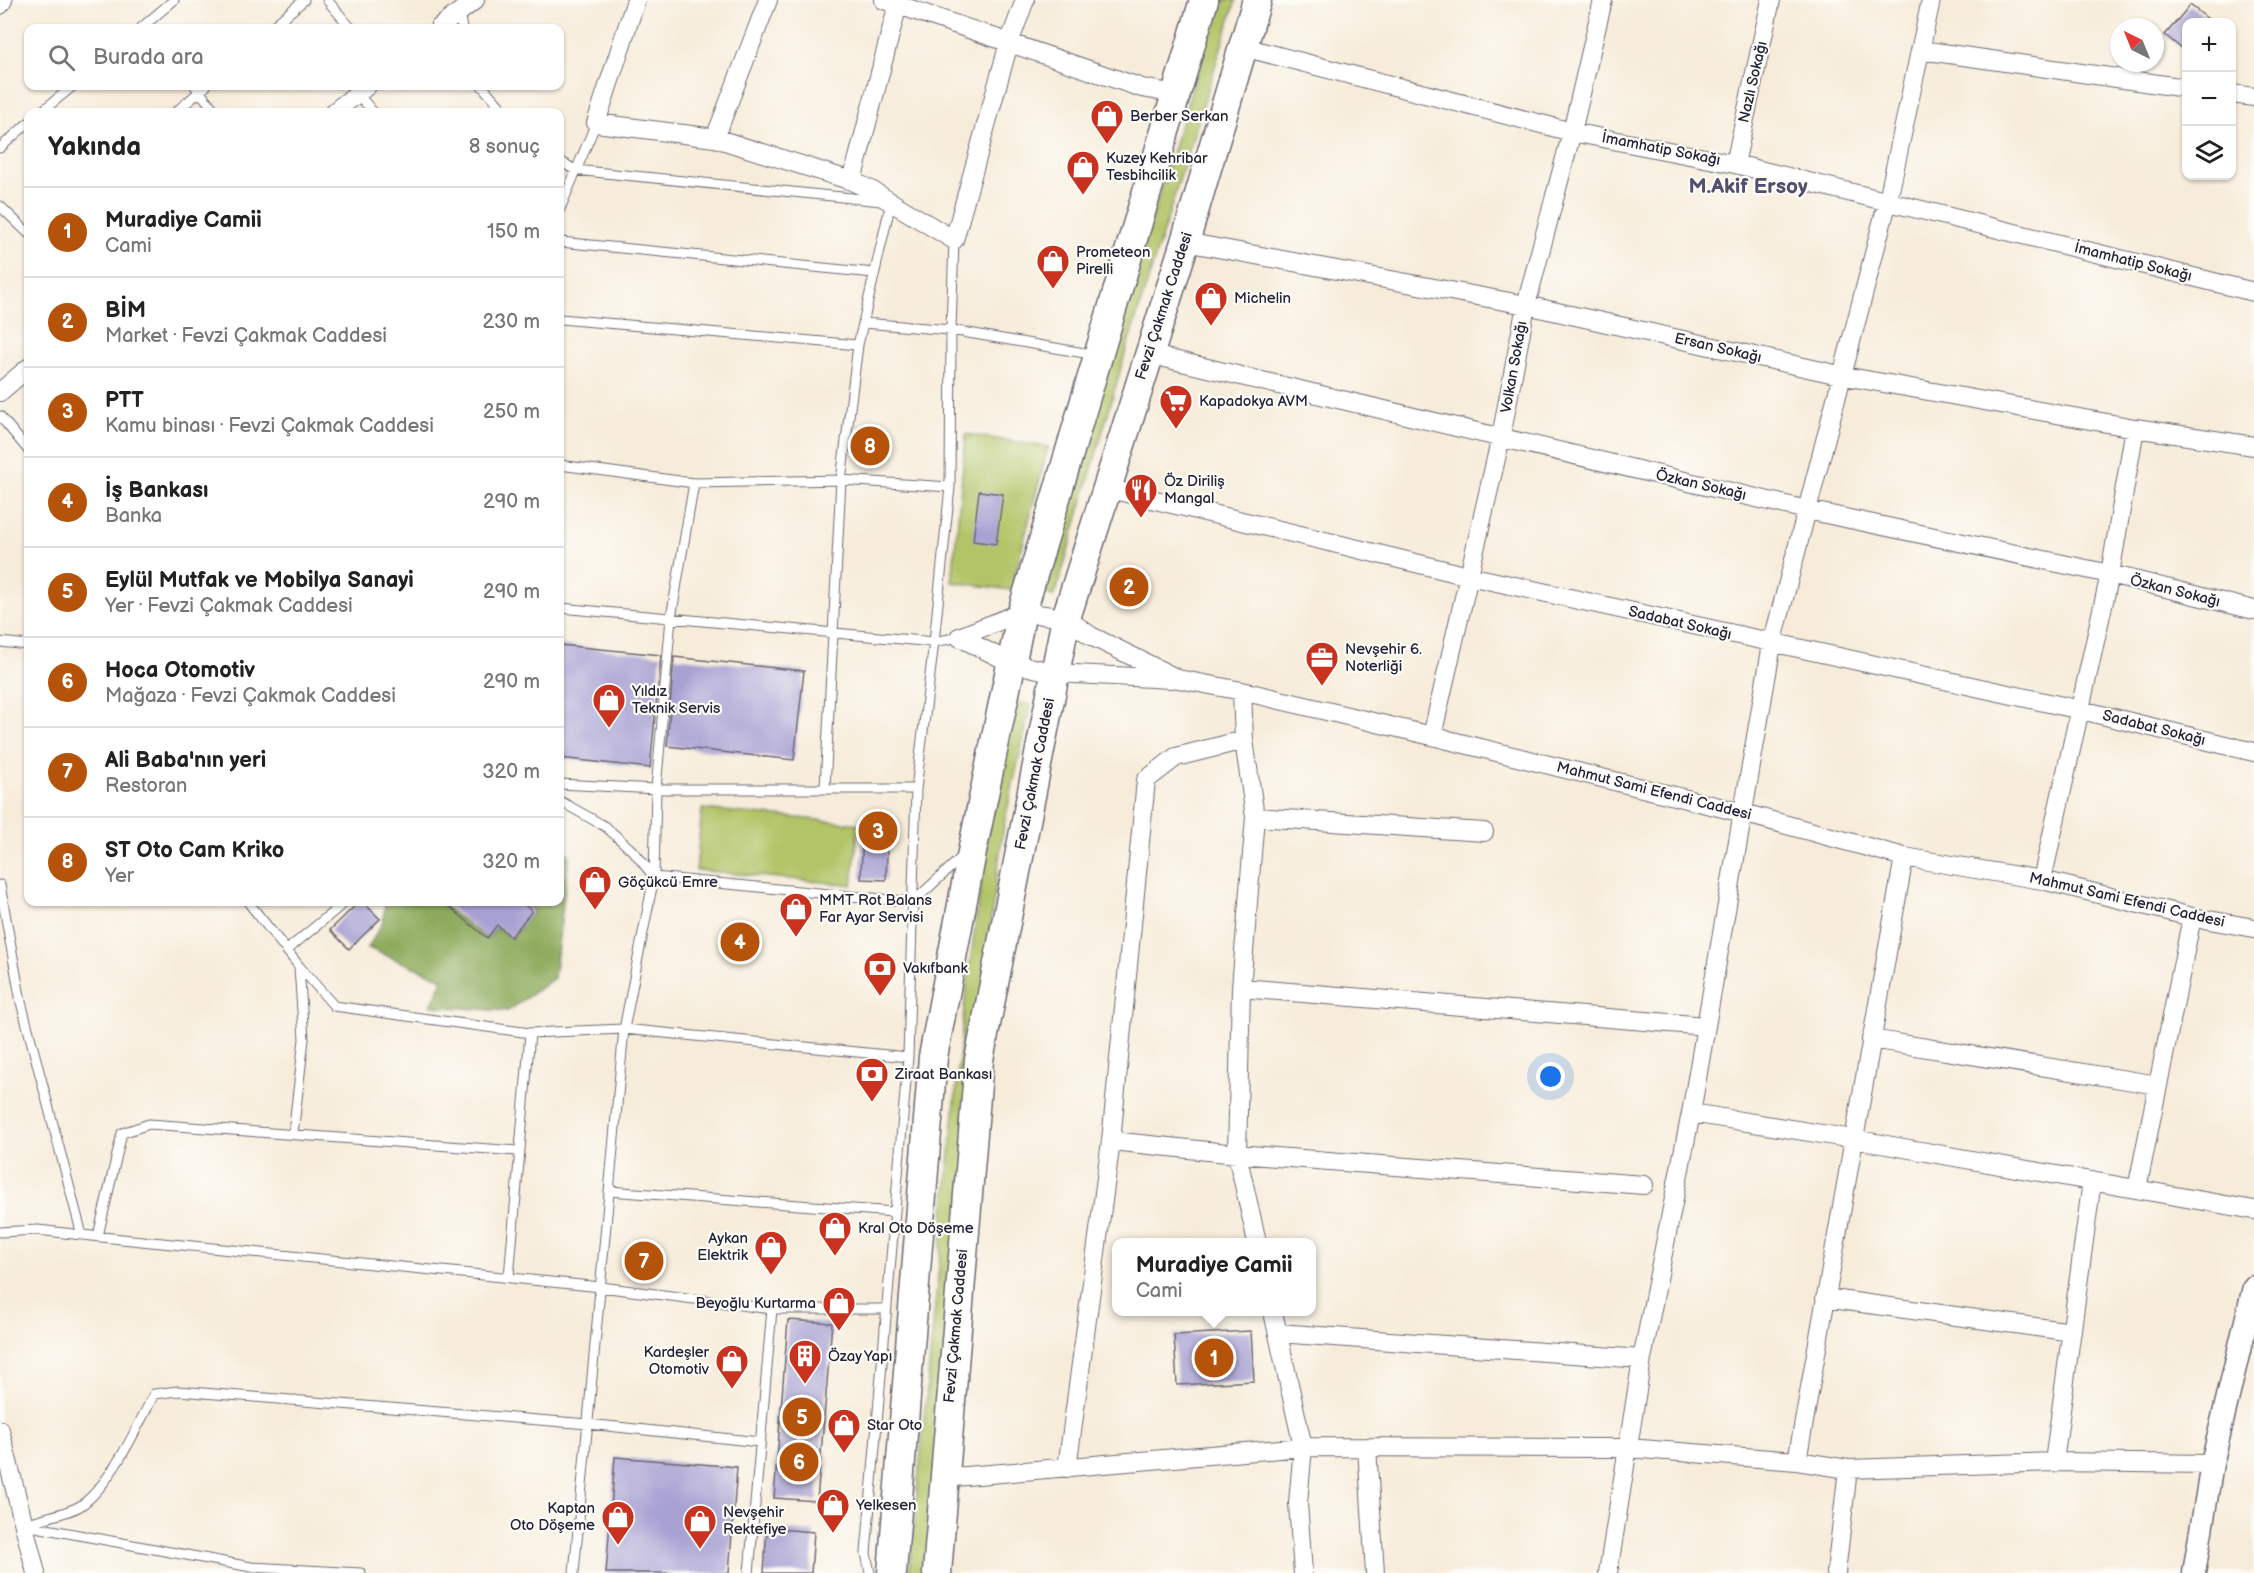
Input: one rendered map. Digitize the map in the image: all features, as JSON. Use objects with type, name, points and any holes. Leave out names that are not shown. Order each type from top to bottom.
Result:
[{"type":"main road","points":[[892,1573],[933,1057],[973,848],[1022,612],[1204,0]]},
{"type":"main road","name":"Fevzi Çakmak Caddesi","points":[[937,1573],[979,1060],[1066,618],[1185,242],[1257,0]]},
{"type":"street","points":[[0,5],[3,0]]},
{"type":"street","points":[[460,21],[475,0]]},
{"type":"street","points":[[636,0],[596,123],[715,138],[852,181],[954,240],[1010,43],[1025,0]]},
{"type":"street","points":[[715,138],[768,0]]},
{"type":"street","name":"Volkan Sokağı","points":[[1432,735],[1501,438],[1526,305],[1572,132],[1603,0]]},
{"type":"street","name":"Nazlı Sokağı","points":[[1735,164],[1771,0]]},
{"type":"street","points":[[1608,1573],[1642,1359],[1691,1113],[1772,644],[1844,376],[1888,200],[1931,0]]},
{"type":"street","points":[[852,181],[894,2],[1142,88],[1176,94]]},
{"type":"street","name":"İmamhatip Sokağı","points":[[1243,47],[1572,132],[1735,164],[2254,292]]},
{"type":"street","points":[[1921,50],[2182,87]]},
{"type":"street","points":[[339,108],[361,90]]},
{"type":"street","points":[[2236,95],[2254,98]]},
{"type":"street","name":"Ersan Sokağı","points":[[1185,242],[1526,305],[1844,376],[2135,428],[2254,446]]},
{"type":"street","name":"Özkan Sokağı","points":[[1148,354],[1807,510],[2110,574],[2254,610]]},
{"type":"street","points":[[0,392],[24,371]]},
{"type":"street","points":[[2042,880],[2110,574],[2135,428]]},
{"type":"street","name":"Sadabat Sokağı","points":[[1106,488],[1469,576],[2081,710],[2254,752]]},
{"type":"street","points":[[959,637],[1022,612],[1066,618]]},
{"type":"street","name":"Mahmut Sami Efendi Caddesi","points":[[1066,618],[1091,636],[1179,679],[1242,691],[1432,735],[1743,813],[1904,857],[2042,880],[2192,917],[2254,928]]},
{"type":"street","points":[[959,637],[1011,663],[1056,673],[1179,679]]},
{"type":"street","points":[[1242,691],[1244,740],[1255,817],[1241,988],[1237,1154],[1256,1238]]},
{"type":"street","points":[[1067,1468],[1111,1141],[1146,780],[1176,757],[1244,740]]},
{"type":"street","points":[[1255,817],[1484,832]]},
{"type":"street","points":[[1797,1461],[1852,1139],[1904,857]]},
{"type":"street","points":[[2137,1189],[2192,917]]},
{"type":"street","points":[[1241,988],[1706,1026]]},
{"type":"street","points":[[1871,1039],[2158,1084]]},
{"type":"street","points":[[1691,1113],[2254,1210]]},
{"type":"street","points":[[1111,1141],[1237,1154],[1644,1185]]},
{"type":"street","points":[[2054,1462],[2092,1181]]},
{"type":"street","points":[[2194,1573],[2212,1464],[2254,1287]]},
{"type":"street","points":[[1825,1298],[2072,1332]]},
{"type":"street","points":[[1274,1316],[1303,1447],[1298,1503],[1303,1573]]},
{"type":"street","points":[[1278,1333],[1642,1359]]},
{"type":"street","points":[[0,1430],[36,1573]]},
{"type":"street","points":[[944,1478],[1303,1447],[1628,1448],[1797,1461],[1848,1469],[2054,1462],[2212,1464]]},
{"type":"street","points":[[1367,1447],[1375,1573]]},
{"type":"street","points":[[1836,1573],[1848,1469]]},
{"type":"lane","points":[[149,24],[174,0]]},
{"type":"lane","points":[[276,24],[304,0]]},
{"type":"lane","points":[[327,0],[348,24]]},
{"type":"lane","points":[[46,108],[68,90]]},
{"type":"lane","points":[[180,108],[197,90]]},
{"type":"lane","points":[[202,90],[213,108]]},
{"type":"lane","points":[[362,90],[371,108]]},
{"type":"lane","points":[[486,90],[501,108]]},
{"type":"lane","points":[[564,199],[596,123]]},
{"type":"lane","points":[[0,148],[24,127]]},
{"type":"lane","points":[[564,163],[575,170],[891,202],[858,345],[841,480],[825,788]]},
{"type":"lane","points":[[0,206],[24,229]]},
{"type":"lane","points":[[870,1573],[866,1553],[908,1057],[916,789],[950,487],[954,240]]},
{"type":"lane","points":[[564,242],[874,273]]},
{"type":"lane","points":[[564,318],[858,345]]},
{"type":"lane","points":[[863,323],[951,330],[1098,355]]},
{"type":"lane","points":[[0,416],[24,445]]},
{"type":"lane","points":[[564,466],[694,483],[841,480],[950,487]]},
{"type":"lane","points":[[574,1573],[624,1029],[654,877],[656,789],[670,618],[694,483]]},
{"type":"lane","points":[[564,608],[934,642],[959,637]]},
{"type":"lane","points":[[0,642],[24,645]]},
{"type":"lane","points":[[564,784],[656,789],[916,789]]},
{"type":"lane","points":[[564,803],[606,827],[636,853],[654,877],[913,902],[973,848]]},
{"type":"lane","points":[[0,885],[21,1002],[82,1235]]},
{"type":"lane","points":[[251,906],[298,966],[334,1006],[530,1033],[624,1029],[908,1057]]},
{"type":"lane","points":[[286,950],[340,906]]},
{"type":"lane","points":[[292,1134],[304,1039],[298,966]]},
{"type":"lane","points":[[508,1277],[530,1033]]},
{"type":"lane","points":[[98,1236],[122,1133],[149,1124],[518,1150]]},
{"type":"lane","points":[[609,1191],[894,1212]]},
{"type":"lane","points":[[0,1232],[38,1230],[601,1287],[772,1309],[886,1309]]},
{"type":"lane","points":[[749,1573],[772,1309]]},
{"type":"lane","points":[[23,1524],[80,1506],[104,1482],[133,1438],[154,1394],[178,1391],[588,1424],[760,1442]]},
{"type":"lane","points":[[23,1524],[251,1567],[361,1573]]},
{"type":"green space","points":[[1219,0],[1236,0],[1127,347],[1057,589],[1053,596],[1043,593],[1104,375]]},
{"type":"green space","points":[[966,434],[1048,447],[1011,590],[952,582]]},
{"type":"green space","points":[[1014,702],[1031,705],[1004,824],[991,919],[928,1573],[909,1573],[965,999],[990,820]]},
{"type":"green space","points":[[702,809],[859,824],[852,885],[696,870]]},
{"type":"green space","points":[[564,850],[569,855],[564,896]]},
{"type":"green space","points":[[385,906],[444,906],[487,939],[497,927],[511,939],[534,911],[527,906],[563,906],[554,978],[508,1011],[431,1006],[443,979],[368,948],[383,922]]},
{"type":"building","points":[[2190,5],[2207,18],[2182,18],[2182,49],[2165,35]]},
{"type":"building","points":[[863,436],[877,437],[877,457],[862,456]]},
{"type":"building","points":[[979,491],[1003,494],[996,544],[973,541]]},
{"type":"building","points":[[564,645],[661,655],[650,768],[564,758]]},
{"type":"building","points":[[674,657],[804,671],[794,760],[667,746]]},
{"type":"building","points":[[863,824],[888,825],[886,880],[861,879]]},
{"type":"building","points":[[355,906],[367,906],[380,919],[349,949],[330,930]]},
{"type":"building","points":[[449,906],[526,906],[532,911],[511,937],[497,925],[487,938]]},
{"type":"building","points":[[788,1320],[832,1323],[817,1501],[774,1498]]},
{"type":"building","points":[[1251,1331],[1254,1381],[1177,1385],[1174,1335]]},
{"type":"building","points":[[615,1457],[737,1467],[729,1573],[606,1573]]},
{"type":"building","points":[[767,1528],[814,1532],[811,1573],[764,1573]]},
{"type":"place","name":"Berber Serkan","points":[[1107,145]]},
{"type":"place","name":"Kuzey Kehribar Tesbihcilik","points":[[1083,196]]},
{"type":"place","name":"Prometeon Pirelli","points":[[1053,290]]},
{"type":"place","name":"Michelin","points":[[1211,327]]},
{"type":"place","name":"Kapadokya AVM","points":[[1176,430]]},
{"type":"place","name":"ST Oto Cam Kriko","points":[[870,446]]},
{"type":"place","name":"Öz Diriliş Mangal","points":[[1141,519]]},
{"type":"place","name":"BİM","points":[[1129,587]]},
{"type":"place","name":"Nevşehir 6. Noterliği","points":[[1322,687]]},
{"type":"place","name":"Yıldız Teknik Servis","points":[[609,729]]},
{"type":"place","name":"PTT","points":[[878,831]]},
{"type":"place","name":"Göçükcü Emre","points":[[595,911]]},
{"type":"place","name":"MMT Rot Balans Far Ayar Servisi","points":[[796,938]]},
{"type":"place","name":"İş Bankası","points":[[740,942]]},
{"type":"place","name":"Vakıfbank","points":[[880,997]]},
{"type":"place","name":"Ziraat Bankası","points":[[872,1103]]},
{"type":"place","name":"Kral Oto Döşeme","points":[[835,1257]]},
{"type":"place","name":"Ali Baba'nın yeri","points":[[644,1261]]},
{"type":"place","name":"Aykan Elektrik","points":[[771,1276]]},
{"type":"place","name":"Beyoğlu Kurtarma","points":[[839,1332]]},
{"type":"place","name":"Muradiye Camii","points":[[1214,1358]]},
{"type":"place","name":"Özay Yapı","points":[[805,1385]]},
{"type":"place","name":"Kardeşler Otomotiv","points":[[732,1390]]},
{"type":"place","name":"Eylül Mutfak ve Mobilya Sanayi","points":[[802,1417]]},
{"type":"place","name":"Star Oto","points":[[844,1454]]},
{"type":"place","name":"Hoca Otomotiv","points":[[799,1462]]},
{"type":"place","name":"Yelkesen","points":[[833,1534]]},
{"type":"place","name":"Kaptan Oto Döşeme","points":[[618,1546]]},
{"type":"place","name":"Nevşehir Rektefiye","points":[[700,1550]]},
{"type":"district","name":"M.Akif Ersoy","points":[[1748,186]]}]
